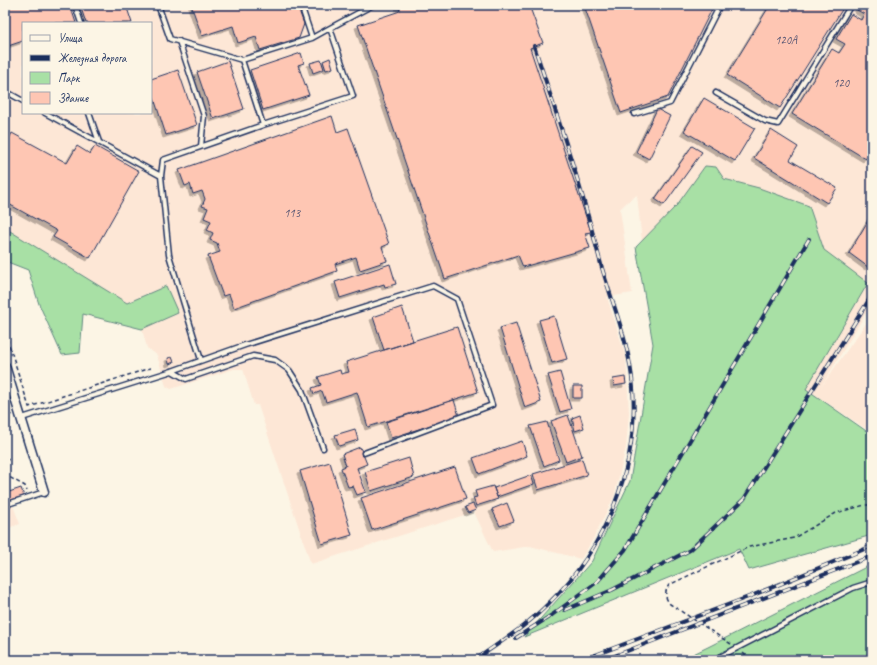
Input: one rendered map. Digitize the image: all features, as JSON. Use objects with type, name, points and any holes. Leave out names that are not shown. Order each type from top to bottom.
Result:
[{"type":"street","points":[[5,366],[44,492]]},
{"type":"lane","points":[[75,5],[81,22]]},
{"type":"lane","points":[[158,5],[170,39],[242,60],[312,38],[373,5]]},
{"type":"lane","points":[[301,5],[312,38]]},
{"type":"lane","points":[[634,114],[670,103],[720,5]]},
{"type":"lane","points":[[716,93],[765,121],[778,124],[851,5]]},
{"type":"lane","points":[[201,360],[169,255],[161,176],[163,160],[263,125],[353,96],[330,28]]},
{"type":"lane","points":[[179,41],[204,116],[201,146]]},
{"type":"lane","points":[[242,60],[263,125]]},
{"type":"lane","points":[[5,91],[22,100]]},
{"type":"lane","points":[[47,114],[161,176]]},
{"type":"lane","points":[[89,114],[98,142]]},
{"type":"lane","points":[[22,418],[172,371],[245,345],[433,286],[457,299],[492,405],[364,453]]},
{"type":"lane","points":[[172,371],[186,379],[253,356],[275,360],[289,370],[302,390],[323,448]]},
{"type":"lane","points":[[5,505],[44,492]]},
{"type":"lane","points":[[714,660],[853,588],[872,582]]},
{"type":"path","points":[[5,332],[29,407],[150,368],[153,377]]},
{"type":"path","points":[[5,461],[9,459]]},
{"type":"path","points":[[5,465],[9,477],[25,486],[29,497]]},
{"type":"path","points":[[750,660],[738,648],[670,604],[665,596],[666,589],[669,585],[749,547],[794,538],[836,513],[865,505],[872,505]]},
{"type":"shaded area","points":[[5,5],[872,5],[872,303],[821,387],[872,315],[872,433],[806,389],[649,308],[637,195],[620,209],[632,293],[607,297],[626,357],[629,413],[626,447],[614,497],[581,559],[530,546],[493,552],[474,512],[311,564],[258,405],[254,405],[243,369],[234,369],[171,389],[166,386],[157,355],[147,348],[142,329],[39,304],[28,270],[5,261]]},
{"type":"shaded area","points":[[5,485],[20,524],[5,529]]},
{"type":"green space","points":[[705,166],[716,167],[724,179],[759,188],[809,206],[824,250],[868,283],[806,389],[872,435],[872,535],[749,570],[739,549],[524,637],[592,561],[630,481],[653,344],[636,247],[677,205]]},
{"type":"green space","points":[[5,228],[127,303],[166,286],[178,313],[142,329],[83,314],[80,353],[62,355],[39,304],[28,270],[5,261]]},
{"type":"green space","points":[[872,564],[872,660],[681,660],[708,647]]},
{"type":"building","points":[[5,5],[70,5],[76,22],[22,22],[22,41],[5,47]]},
{"type":"building","points":[[80,5],[126,5],[132,22],[86,22]]},
{"type":"building","points":[[191,5],[297,5],[304,24],[299,38],[260,50],[256,37],[238,43],[233,26],[202,36]]},
{"type":"building","points":[[398,5],[529,5],[543,43],[530,48],[591,232],[585,233],[590,248],[523,267],[518,255],[445,279],[358,25],[400,11]]},
{"type":"building","points":[[584,5],[714,5],[668,97],[621,113]]},
{"type":"building","points":[[770,5],[845,5],[780,108],[727,75]]},
{"type":"building","points":[[860,5],[872,5],[872,150],[866,159],[792,114],[832,49],[839,53],[845,44],[836,39],[851,14],[861,20],[864,14],[857,10]]},
{"type":"building","points":[[301,53],[304,63],[298,65],[309,95],[263,110],[250,70]]},
{"type":"building","points":[[330,58],[333,68],[326,70],[323,61]]},
{"type":"building","points":[[321,60],[324,69],[313,73],[310,63]]},
{"type":"building","points":[[228,61],[244,109],[213,119],[197,72]]},
{"type":"building","points":[[178,70],[197,125],[166,135],[152,92],[152,79]]},
{"type":"building","points":[[704,98],[755,128],[735,161],[684,131]]},
{"type":"building","points":[[657,109],[670,116],[649,159],[636,152]]},
{"type":"building","points":[[332,116],[337,132],[348,128],[389,244],[382,247],[387,261],[360,270],[356,257],[335,264],[337,271],[234,308],[229,294],[223,296],[208,256],[220,252],[217,243],[210,240],[213,233],[207,230],[211,221],[204,218],[208,208],[202,206],[205,199],[202,191],[193,194],[190,184],[185,186],[179,170]]},
{"type":"building","points":[[771,130],[798,147],[790,160],[837,188],[827,203],[754,158]]},
{"type":"building","points":[[12,133],[67,163],[77,146],[90,154],[95,146],[139,171],[90,258],[53,237],[57,231],[5,202],[5,146]]},
{"type":"building","points":[[692,146],[702,152],[664,205],[655,199]]},
{"type":"building","points":[[872,214],[872,261],[868,267],[849,253]]},
{"type":"building","points":[[390,264],[396,284],[385,287],[384,284],[340,298],[335,282]]},
{"type":"building","points":[[402,307],[413,341],[384,350],[373,317]]},
{"type":"building","points":[[554,316],[567,359],[552,363],[539,320]]},
{"type":"building","points":[[516,323],[541,402],[525,408],[500,328]]},
{"type":"building","points":[[457,327],[478,392],[368,427],[357,392],[326,402],[322,391],[314,394],[312,388],[321,385],[318,377],[340,370],[341,374],[349,372],[346,362]]},
{"type":"building","points":[[172,357],[174,362],[169,364],[168,358]]},
{"type":"building","points":[[560,372],[571,409],[560,412],[548,375]]},
{"type":"building","points":[[625,377],[626,384],[614,386],[613,379]]},
{"type":"building","points":[[573,386],[582,386],[582,398],[573,398]]},
{"type":"building","points":[[454,400],[459,416],[391,438],[386,422]]},
{"type":"building","points":[[568,415],[582,456],[566,462],[551,421]]},
{"type":"building","points":[[580,415],[584,428],[575,431],[572,418]]},
{"type":"building","points":[[547,422],[559,460],[544,466],[530,426]]},
{"type":"building","points":[[355,429],[358,440],[339,446],[335,435]]},
{"type":"building","points":[[522,441],[527,456],[479,474],[473,458]]},
{"type":"building","points":[[360,447],[367,464],[357,468],[366,492],[357,495],[353,486],[348,487],[341,468],[346,466],[342,454]]},
{"type":"building","points":[[409,458],[414,477],[371,491],[365,472]]},
{"type":"building","points":[[582,459],[587,475],[538,490],[533,474]]},
{"type":"building","points":[[330,462],[352,535],[322,544],[300,471]]},
{"type":"building","points":[[455,467],[466,499],[372,530],[361,498]]},
{"type":"building","points":[[531,475],[534,484],[497,497],[494,488]]},
{"type":"building","points":[[493,486],[498,499],[476,506],[473,498],[477,497],[475,491]]},
{"type":"building","points":[[21,488],[24,496],[8,501],[6,493]]},
{"type":"building","points":[[507,503],[514,521],[500,526],[492,509]]},
{"type":"building","points":[[473,504],[476,510],[468,513],[465,507]]},
{"type":"railway","points":[[475,660],[541,611],[569,581],[587,557],[602,532],[624,477],[630,448],[633,418],[633,388],[629,357],[577,178],[534,46]]},
{"type":"railway","points":[[516,638],[552,615],[597,582],[625,550],[809,239]]},
{"type":"railway","points":[[565,610],[612,590],[690,550],[744,499],[872,295]]},
{"type":"railway","points":[[582,660],[751,596],[872,546]]},
{"type":"railway","points":[[604,660],[872,556]]}]
